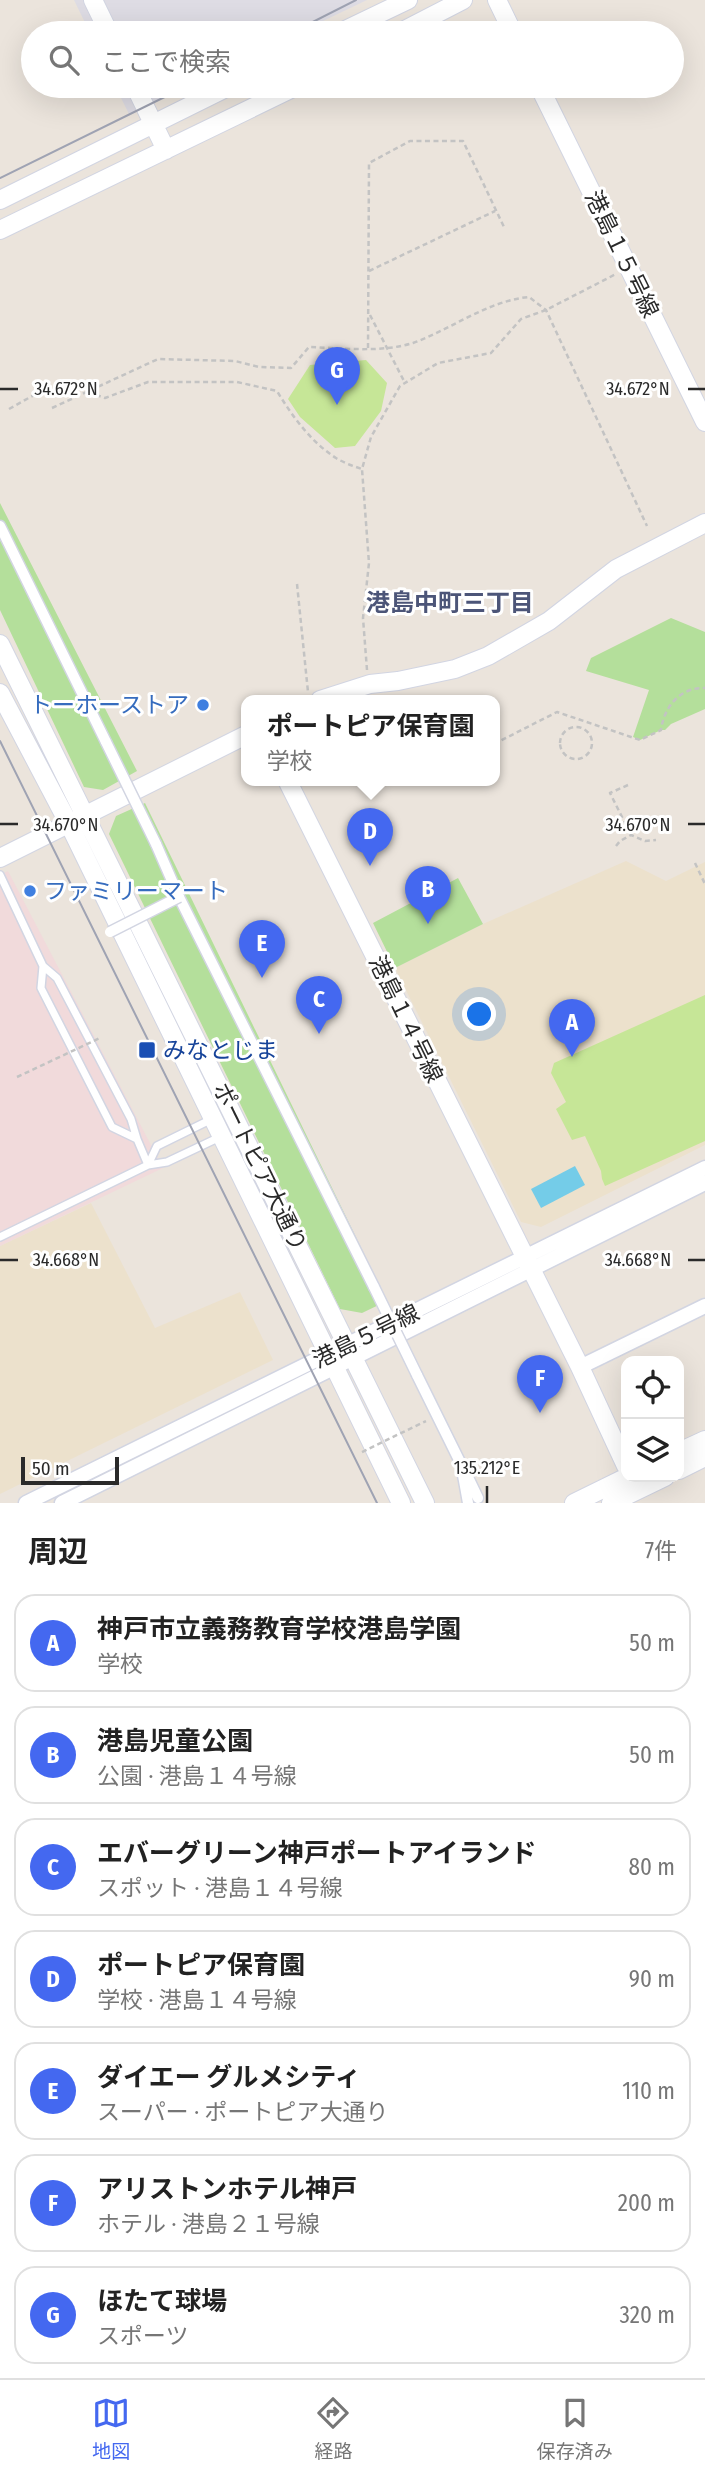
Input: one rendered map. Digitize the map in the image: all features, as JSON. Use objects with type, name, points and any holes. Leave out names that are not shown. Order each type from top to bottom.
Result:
[{"type":"street","points":[[93,0],[103,21]]},
{"type":"street","points":[[364,21],[408,0]]},
{"type":"street","points":[[422,21],[463,0]]},
{"type":"street","points":[[496,0],[507,21]]},
{"type":"street","points":[[141,98],[166,150]]},
{"type":"street","points":[[0,200],[205,98]]},
{"type":"street","points":[[0,230],[272,98]]},
{"type":"street","name":"港島１５号線","points":[[545,98],[705,422]]},
{"type":"street","points":[[323,695],[455,669],[488,656],[550,621],[616,569],[705,523]]},
{"type":"street","points":[[0,526],[156,844],[179,897],[461,1464],[471,1500]]},
{"type":"street","name":"ポートピア大通り","points":[[0,643],[425,1503]]},
{"type":"street","name":"ポートピア大通り","points":[[0,693],[69,824],[401,1503]]},
{"type":"street","points":[[0,858],[241,738]]},
{"type":"street","name":"港島１４号線","points":[[290,786],[580,1367],[621,1455]]},
{"type":"street","points":[[110,932],[179,897]]},
{"type":"street","name":"港島５号線","points":[[528,1264],[705,1168]]},
{"type":"street","name":"港島５号線","points":[[62,1503],[351,1351],[528,1264],[705,1183]]},
{"type":"street","points":[[580,1367],[705,1306]]},
{"type":"street","name":"港島５号線","points":[[26,1503],[331,1361]]},
{"type":"street","points":[[684,1450],[705,1440]]},
{"type":"street","points":[[684,1468],[705,1457]]},
{"type":"street","points":[[574,1503],[629,1482]]},
{"type":"street","points":[[611,1503],[631,1482]]},
{"type":"lane","points":[[0,875],[43,966],[57,978],[131,1119],[148,1165]]},
{"type":"lane","points":[[43,966],[40,988],[112,1127],[137,1139]]},
{"type":"lane","points":[[148,1165],[157,1146],[212,1119]]},
{"type":"lane","points":[[0,1237],[148,1165],[167,1162],[220,1136]]},
{"type":"path","points":[[368,348],[369,163],[411,141],[463,141],[505,227]]},
{"type":"path","points":[[369,271],[496,210]]},
{"type":"path","points":[[367,674],[363,618],[369,563],[362,469],[370,437],[400,386],[438,363],[491,354],[521,319],[545,310],[629,267]]},
{"type":"path","points":[[52,408],[158,359],[235,361],[259,367],[290,369],[309,347],[368,348],[411,344],[510,299],[529,297],[545,310],[648,526]]},
{"type":"path","points":[[369,312],[405,383]]},
{"type":"path","points":[[88,392],[105,398],[148,382],[237,382],[277,391],[290,412],[309,434],[336,458],[362,469]]},
{"type":"path","points":[[9,409],[43,390]]},
{"type":"path","points":[[297,584],[314,695]]},
{"type":"path","points":[[500,741],[557,712],[640,740],[661,730],[663,716],[669,705],[679,696],[705,688]]},
{"type":"path","points":[[571,727],[582,727],[592,739],[593,745],[588,754],[579,759],[564,754],[559,744],[562,734],[571,727]]},
{"type":"path","points":[[628,785],[610,793],[631,835],[645,841],[656,840]]},
{"type":"path","points":[[616,846],[631,835]]},
{"type":"path","points":[[695,863],[705,884]]},
{"type":"path","points":[[18,1077],[100,1038]]},
{"type":"path","points":[[362,1452],[426,1421]]},
{"type":"shaded area","points":[[74,0],[367,0],[323,21],[84,21]]},
{"type":"shaded area","points":[[121,98],[163,98],[129,114]]},
{"type":"shaded area","points":[[626,861],[666,881],[705,862],[705,1145],[541,1227],[521,1222],[395,968],[483,924]]},
{"type":"shaded area","points":[[8,871],[163,1168],[0,1246],[0,875]]},
{"type":"shaded area","points":[[91,1203],[155,1328],[240,1292],[273,1360],[0,1494],[0,1246]]},
{"type":"green space","points":[[366,360],[387,383],[381,411],[355,446],[335,448],[300,417],[288,399],[310,365]]},
{"type":"green space","points":[[0,503],[137,771],[103,790],[84,787],[0,610]]},
{"type":"green space","points":[[671,618],[705,632],[705,709],[640,740],[633,737],[649,690],[586,671],[591,658]]},
{"type":"green space","points":[[145,803],[387,1301],[362,1313],[340,1309],[109,834],[116,816]]},
{"type":"green space","points":[[458,878],[483,924],[395,968],[373,923]]},
{"type":"green space","points":[[705,995],[705,1141],[605,1186],[585,1136],[572,1140],[556,1109],[566,1102],[551,1073],[554,1063]]},
{"type":"water","points":[[575,1166],[585,1185],[541,1208],[531,1189]]},
{"type":"tram line","points":[[315,21],[356,0]]},
{"type":"tram line","points":[[0,178],[163,98]]},
{"type":"tram line","points":[[0,741],[377,1503]]},
{"type":"place","name":"ほたて球場","points":[[337,405]]},
{"type":"place","name":"トーホーストア","points":[[203,705]]},
{"type":"place","name":"ポートピア保育園","points":[[370,866]]},
{"type":"place","name":"ファミリーマート","points":[[30,891]]},
{"type":"place","name":"港島児童公園","points":[[428,924]]},
{"type":"place","name":"ダイエー グルメシティ","points":[[262,978]]},
{"type":"place","name":"エバーグリーン神戸ポートアイランド","points":[[319,1034]]},
{"type":"place","name":"みなとじま","points":[[147,1050]]},
{"type":"place","name":"神戸市立義務教育学校港島学園","points":[[572,1057]]},
{"type":"place","name":"アリストンホテル神戸","points":[[540,1413]]},
{"type":"district","name":"港島中町三丁目","points":[[450,603]]}]
